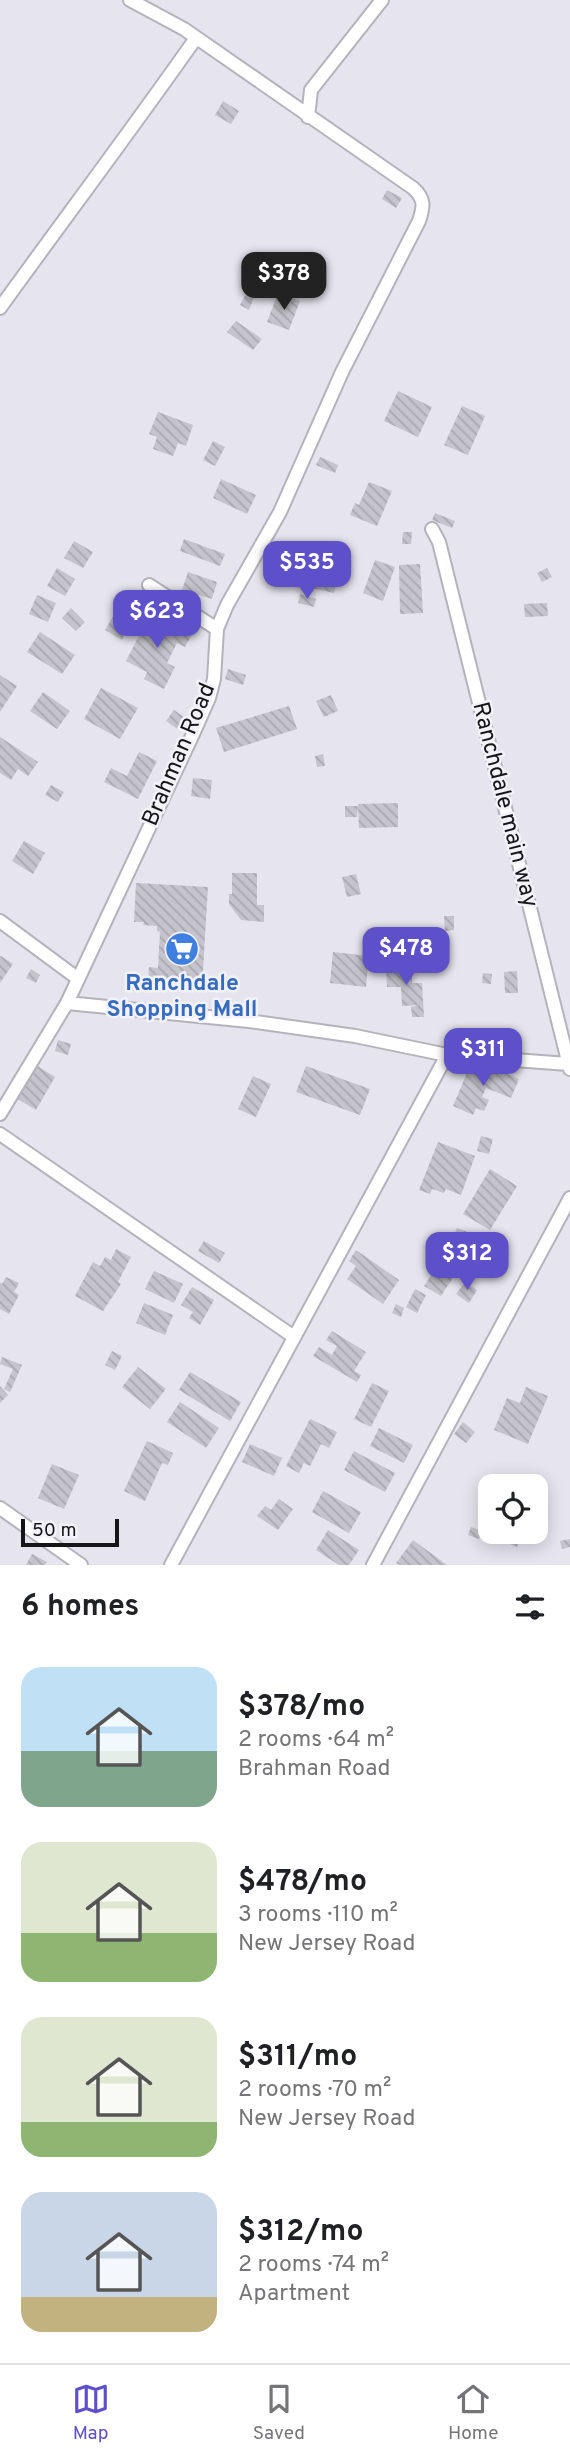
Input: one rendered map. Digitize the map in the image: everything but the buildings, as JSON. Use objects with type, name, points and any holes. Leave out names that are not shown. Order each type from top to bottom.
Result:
[{"type":"street","points":[[130,0],[196,38],[308,117],[311,90],[382,0]]},
{"type":"street","points":[[0,308],[196,38]]},
{"type":"street","points":[[282,99],[311,90]]},
{"type":"street","name":"Brahman Road","points":[[0,1114],[67,1003],[209,698],[214,679],[216,629],[280,512],[342,372],[419,221],[424,205],[421,195],[308,117]]},
{"type":"street","name":"Ranchdale main way","points":[[432,529],[439,542],[569,1066]]},
{"type":"street","points":[[149,585],[216,629]]},
{"type":"street","points":[[0,920],[77,978]]},
{"type":"street","points":[[67,1003],[249,1021],[355,1037],[447,1055],[569,1066]]},
{"type":"street","points":[[171,1565],[447,1055]]},
{"type":"street","points":[[0,1134],[294,1336]]},
{"type":"street","points":[[373,1565],[570,1198]]},
{"type":"street","points":[[0,1508],[74,1563]]},
{"type":"place","name":"Ranchdale Shopping Mall","points":[[182,949]]}]
